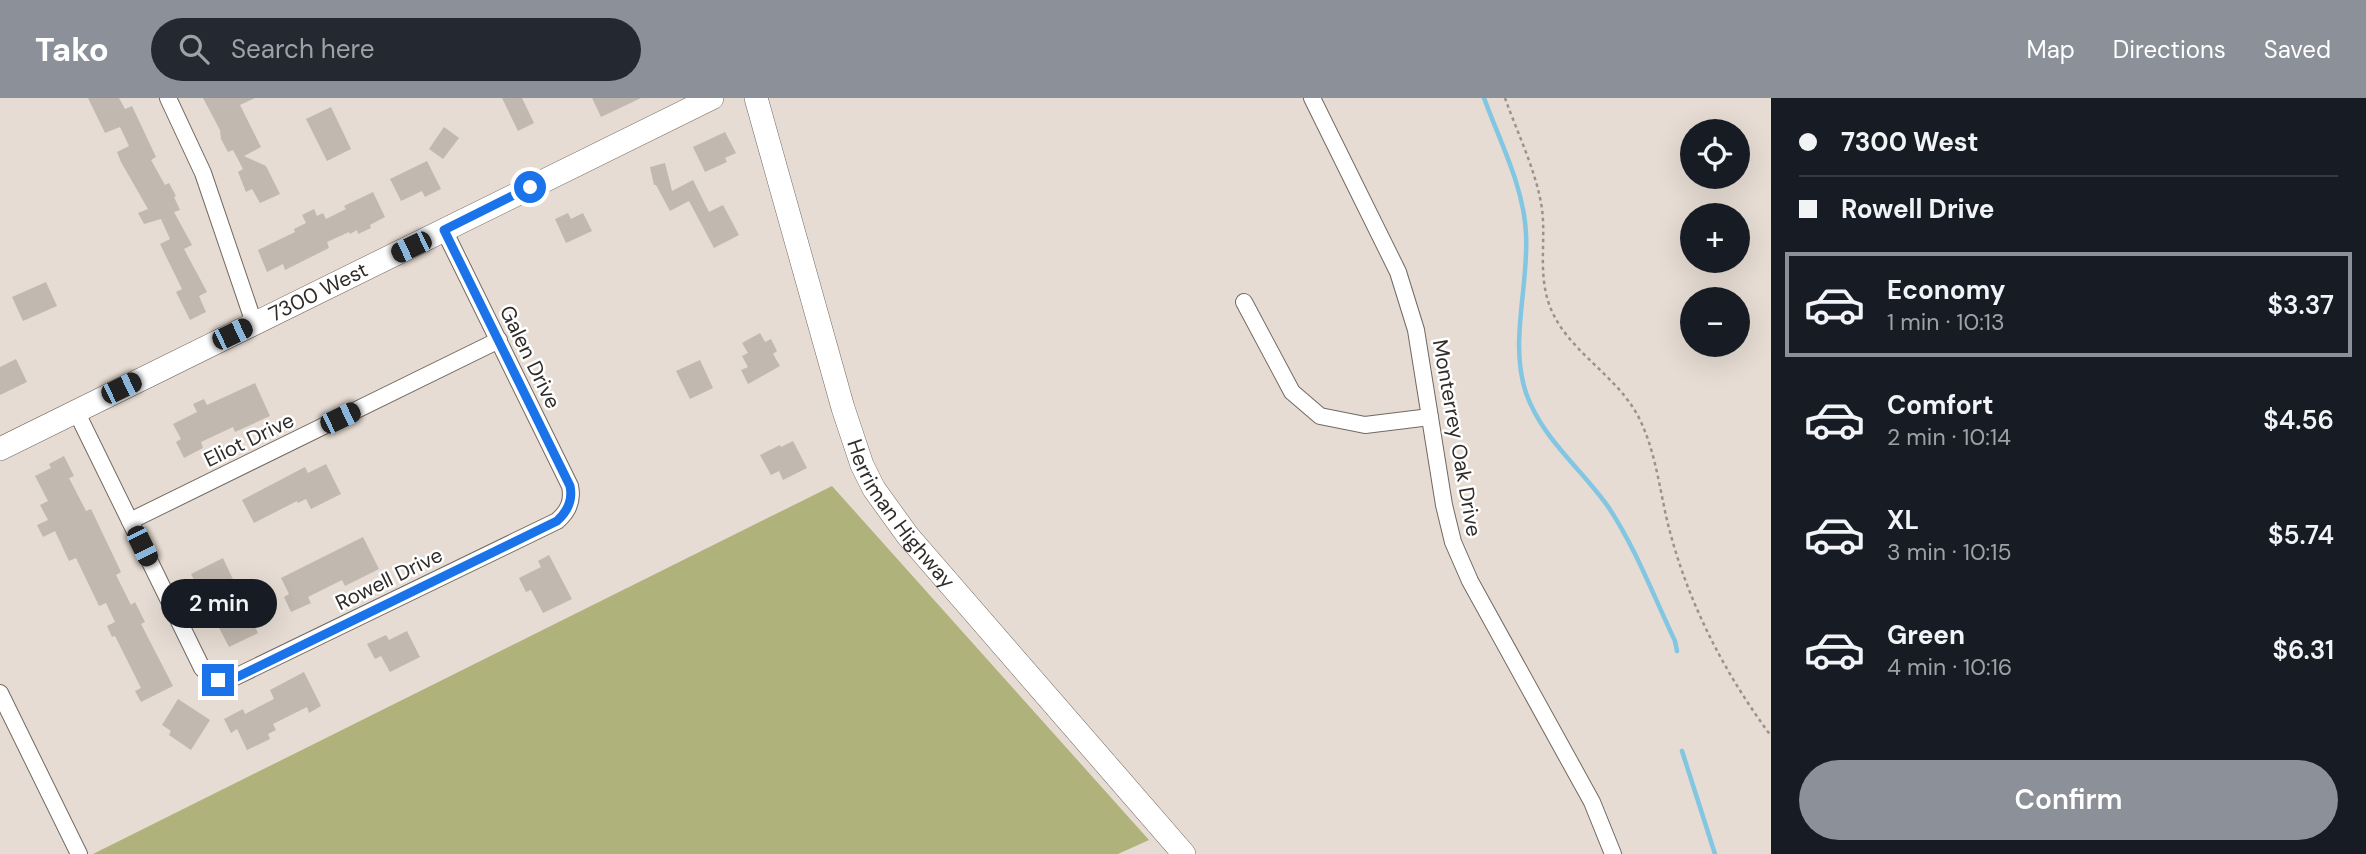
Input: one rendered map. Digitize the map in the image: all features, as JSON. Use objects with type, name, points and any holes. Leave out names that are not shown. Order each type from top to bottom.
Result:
[{"type":"main road","name":"7300 West","points":[[0,449],[712,98]]},
{"type":"main road","name":"Herriman Highway","points":[[756,98],[843,408],[862,465],[874,489],[908,536],[1184,854]]},
{"type":"street","points":[[168,98],[203,173],[254,323]]},
{"type":"street","name":"Monterrey Oak Drive","points":[[1312,98],[1398,272],[1416,330],[1444,505],[1453,542],[1470,581],[1591,802],[1613,854]]},
{"type":"street","name":"Galen Drive","points":[[444,230],[570,486],[570,504]]},
{"type":"street","points":[[1244,302],[1292,392],[1320,416],[1365,425],[1430,417]]},
{"type":"street","name":"Eliot Drive","points":[[130,521],[499,340]]},
{"type":"street","points":[[76,411],[130,521]]},
{"type":"street","name":"Rowell Drive","points":[[130,521],[202,668],[218,680],[231,680],[557,521],[570,504]]},
{"type":"street","points":[[0,692],[79,854]]},
{"type":"path","points":[[1505,98],[1542,207],[1542,266],[1552,313],[1572,341],[1624,395],[1640,420],[1650,446],[1677,554],[1700,616],[1737,687],[1771,736]]},
{"type":"green space","points":[[832,486],[1149,840],[1118,854],[93,854]]},
{"type":"building","points":[[88,98],[119,98],[125,109],[132,106],[156,157],[151,160],[165,185],[169,183],[176,196],[174,197],[180,210],[174,212],[192,245],[184,249],[207,292],[199,296],[206,312],[190,320],[176,292],[182,289],[160,244],[170,239],[161,219],[144,224],[138,213],[148,209],[117,152],[129,146],[120,127],[105,133]]},
{"type":"building","points":[[203,98],[255,98],[240,105],[261,147],[244,156],[266,166],[280,194],[260,203],[252,189],[246,192],[238,172],[243,169],[233,150],[228,152]]},
{"type":"building","points":[[502,98],[522,98],[534,123],[518,131]]},
{"type":"building","points":[[592,98],[641,98],[601,117]]},
{"type":"building","points":[[331,107],[351,149],[327,161],[306,119]]},
{"type":"building","points":[[444,127],[459,138],[443,159],[429,149]]},
{"type":"building","points":[[725,132],[736,153],[725,158],[727,162],[705,172],[693,147]]},
{"type":"building","points":[[427,161],[441,189],[425,197],[422,191],[401,201],[390,179]]},
{"type":"building","points":[[665,163],[672,191],[693,180],[709,212],[723,205],[739,235],[714,248],[689,201],[670,211],[654,185],[650,167]]},
{"type":"building","points":[[373,192],[385,217],[370,225],[371,228],[358,234],[357,230],[350,234],[349,232],[327,242],[329,248],[285,270],[283,264],[267,272],[258,250],[295,232],[294,229],[306,223],[302,215],[314,209],[317,216],[323,213],[326,219],[346,209],[344,206]]},
{"type":"building","points":[[568,213],[571,219],[583,213],[592,231],[566,243],[555,219]]},
{"type":"building","points":[[46,282],[57,306],[23,321],[12,297]]},
{"type":"building","points":[[760,333],[765,342],[771,339],[777,351],[773,354],[780,366],[748,384],[741,370],[748,367],[742,356],[748,353],[742,343]]},
{"type":"building","points":[[16,359],[27,382],[0,395],[0,367]]},
{"type":"building","points":[[700,360],[713,388],[690,399],[676,371]]},
{"type":"building","points":[[255,383],[270,416],[235,432],[233,427],[201,442],[203,448],[184,458],[176,442],[181,439],[173,424],[197,412],[193,404],[204,399],[207,405]]},
{"type":"building","points":[[793,441],[807,468],[783,480],[779,471],[771,475],[760,455]]},
{"type":"building","points":[[64,456],[74,476],[69,478],[86,511],[91,509],[121,572],[116,575],[131,605],[135,602],[145,622],[141,624],[173,686],[141,702],[135,691],[141,688],[115,636],[112,637],[107,626],[115,622],[106,603],[99,606],[76,558],[69,561],[55,531],[43,537],[37,525],[48,520],[40,505],[48,501],[35,476],[51,468],[49,464]]},
{"type":"building","points":[[326,464],[341,494],[311,509],[306,499],[298,503],[297,501],[254,523],[242,500],[305,467],[308,473]]},
{"type":"building","points":[[363,537],[379,569],[345,586],[342,580],[308,597],[311,603],[291,612],[284,597],[289,594],[281,578]]},
{"type":"building","points":[[549,555],[572,599],[543,613],[531,590],[526,592],[519,578],[541,567],[538,561]]},
{"type":"building","points":[[223,558],[258,633],[229,647],[191,574]]},
{"type":"building","points":[[407,631],[420,657],[390,672],[381,656],[375,659],[367,644],[386,635],[389,640]]},
{"type":"building","points":[[304,672],[321,706],[309,713],[307,707],[273,724],[276,730],[268,734],[270,739],[247,750],[237,729],[231,733],[224,719],[243,709],[245,714],[274,699],[270,690]]},
{"type":"building","points":[[178,699],[210,720],[191,750],[169,735],[171,731],[162,725]]},
{"type":"waterway","points":[[1484,98],[1516,182],[1524,216],[1526,254],[1519,354],[1526,393],[1542,425],[1619,524],[1644,573],[1677,651]]},
{"type":"waterway","points":[[1682,751],[1715,854]]},
{"type":"route","points":[[218,680],[231,680],[557,521],[567,510],[571,498],[570,486],[444,230],[530,187]]}]
